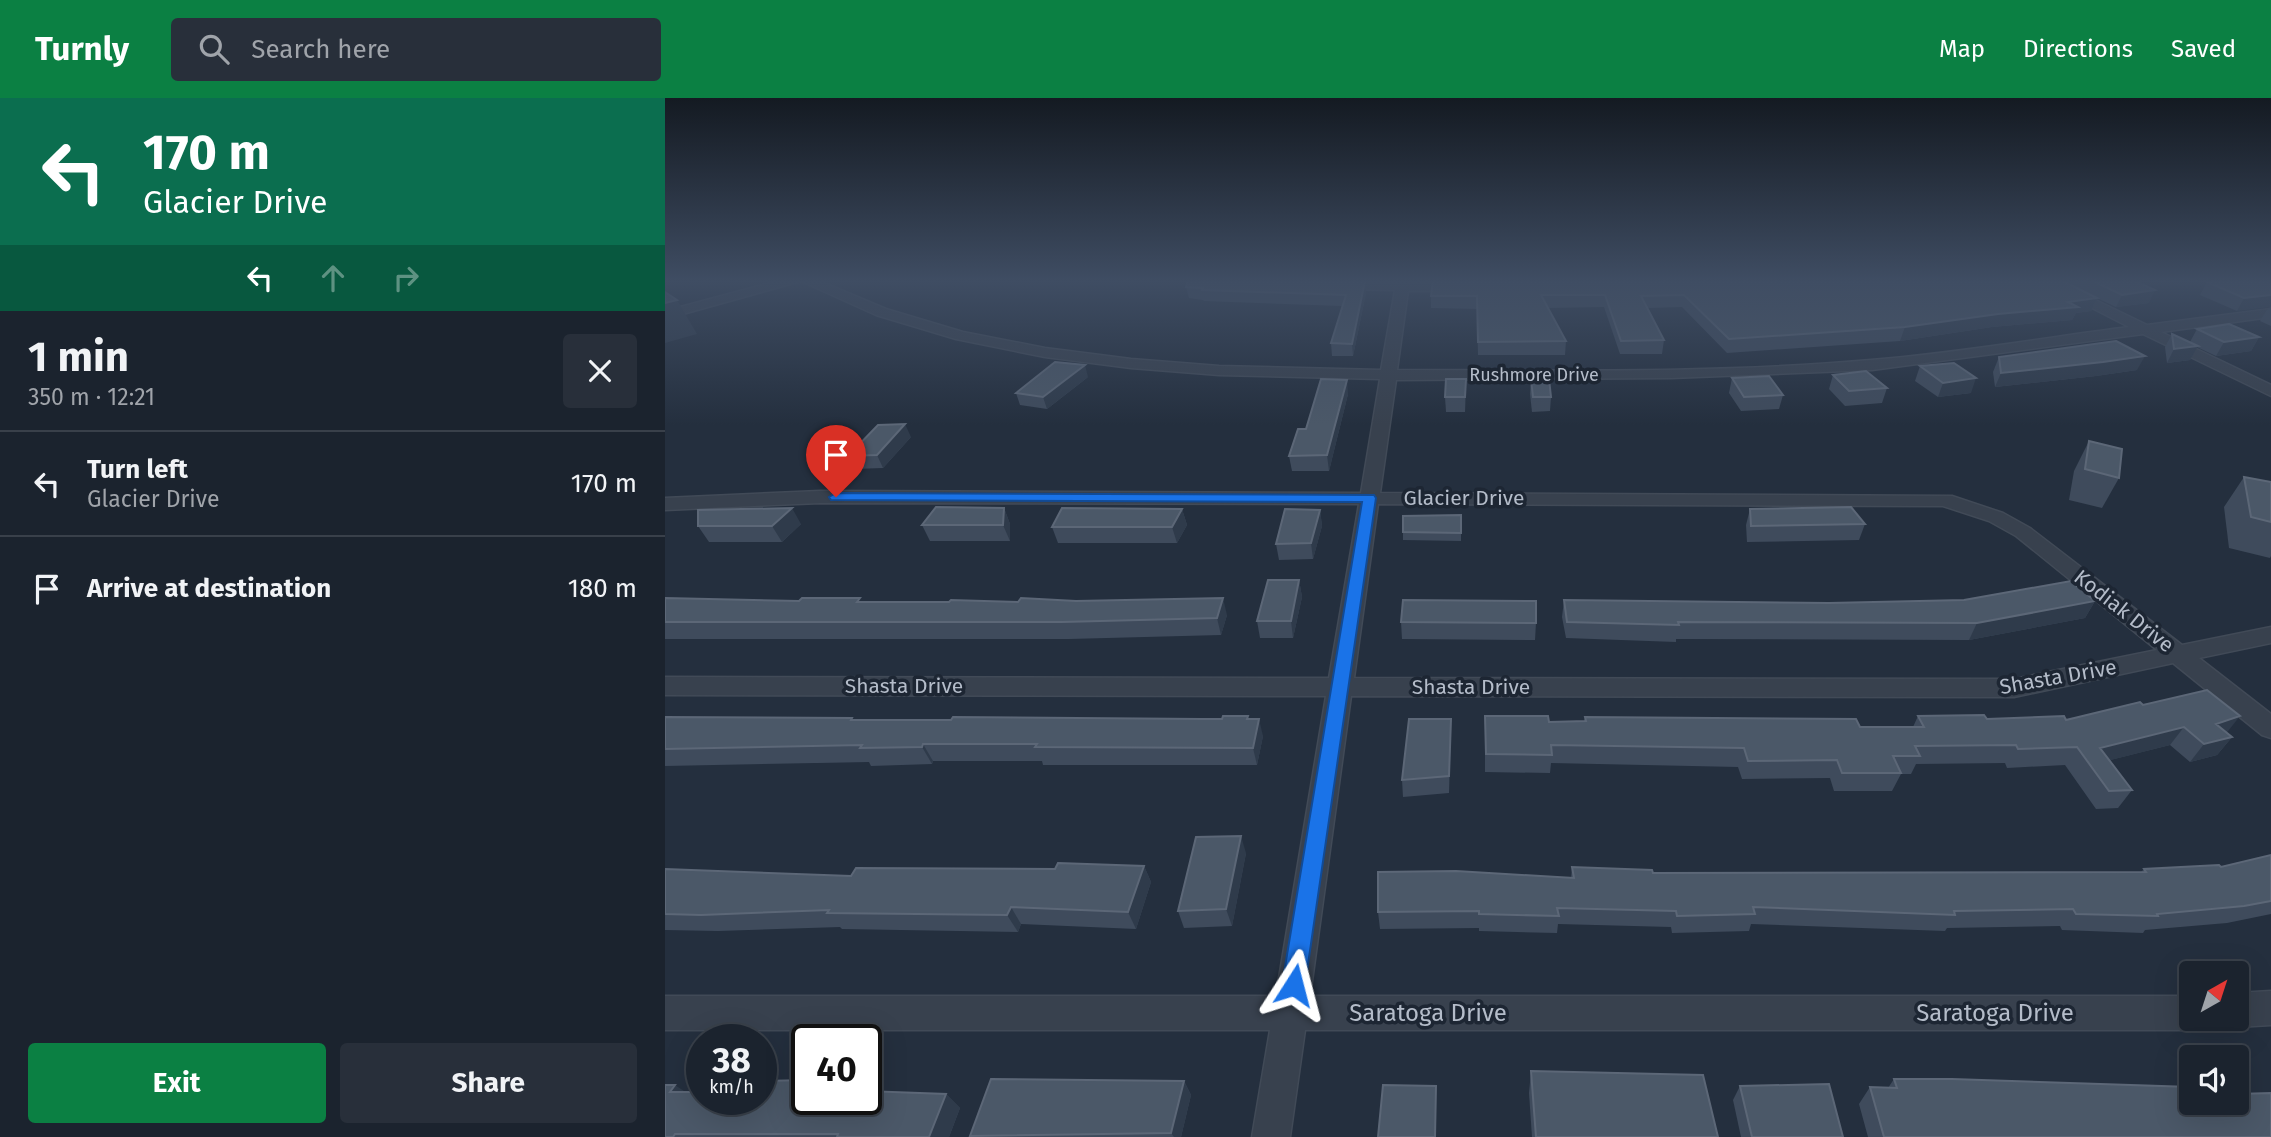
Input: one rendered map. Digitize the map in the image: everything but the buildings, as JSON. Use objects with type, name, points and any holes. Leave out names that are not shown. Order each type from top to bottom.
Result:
[{"type":"street","name":"Rushmore Drive","points":[[944,328],[1002,343],[1065,354],[1188,368],[1388,375],[1748,373],[1872,365],[2156,328]]},
{"type":"street","points":[[1271,1137],[1395,328]]},
{"type":"street","points":[[2142,328],[2271,391]]},
{"type":"street","name":"Glacier Drive","points":[[665,504],[820,497],[1920,499],[1969,506]]},
{"type":"street","name":"Kodiak Drive","points":[[1969,506],[2023,532],[2271,728]]},
{"type":"street","name":"Shasta Drive","points":[[665,686],[2014,688],[2271,635]]},
{"type":"street","points":[[2249,1009],[2271,1008]]},
{"type":"street","name":"Saratoga Drive","points":[[665,1013],[2179,1013]]},
{"type":"route","points":[[836,497],[1370,498],[1294,985]]}]
